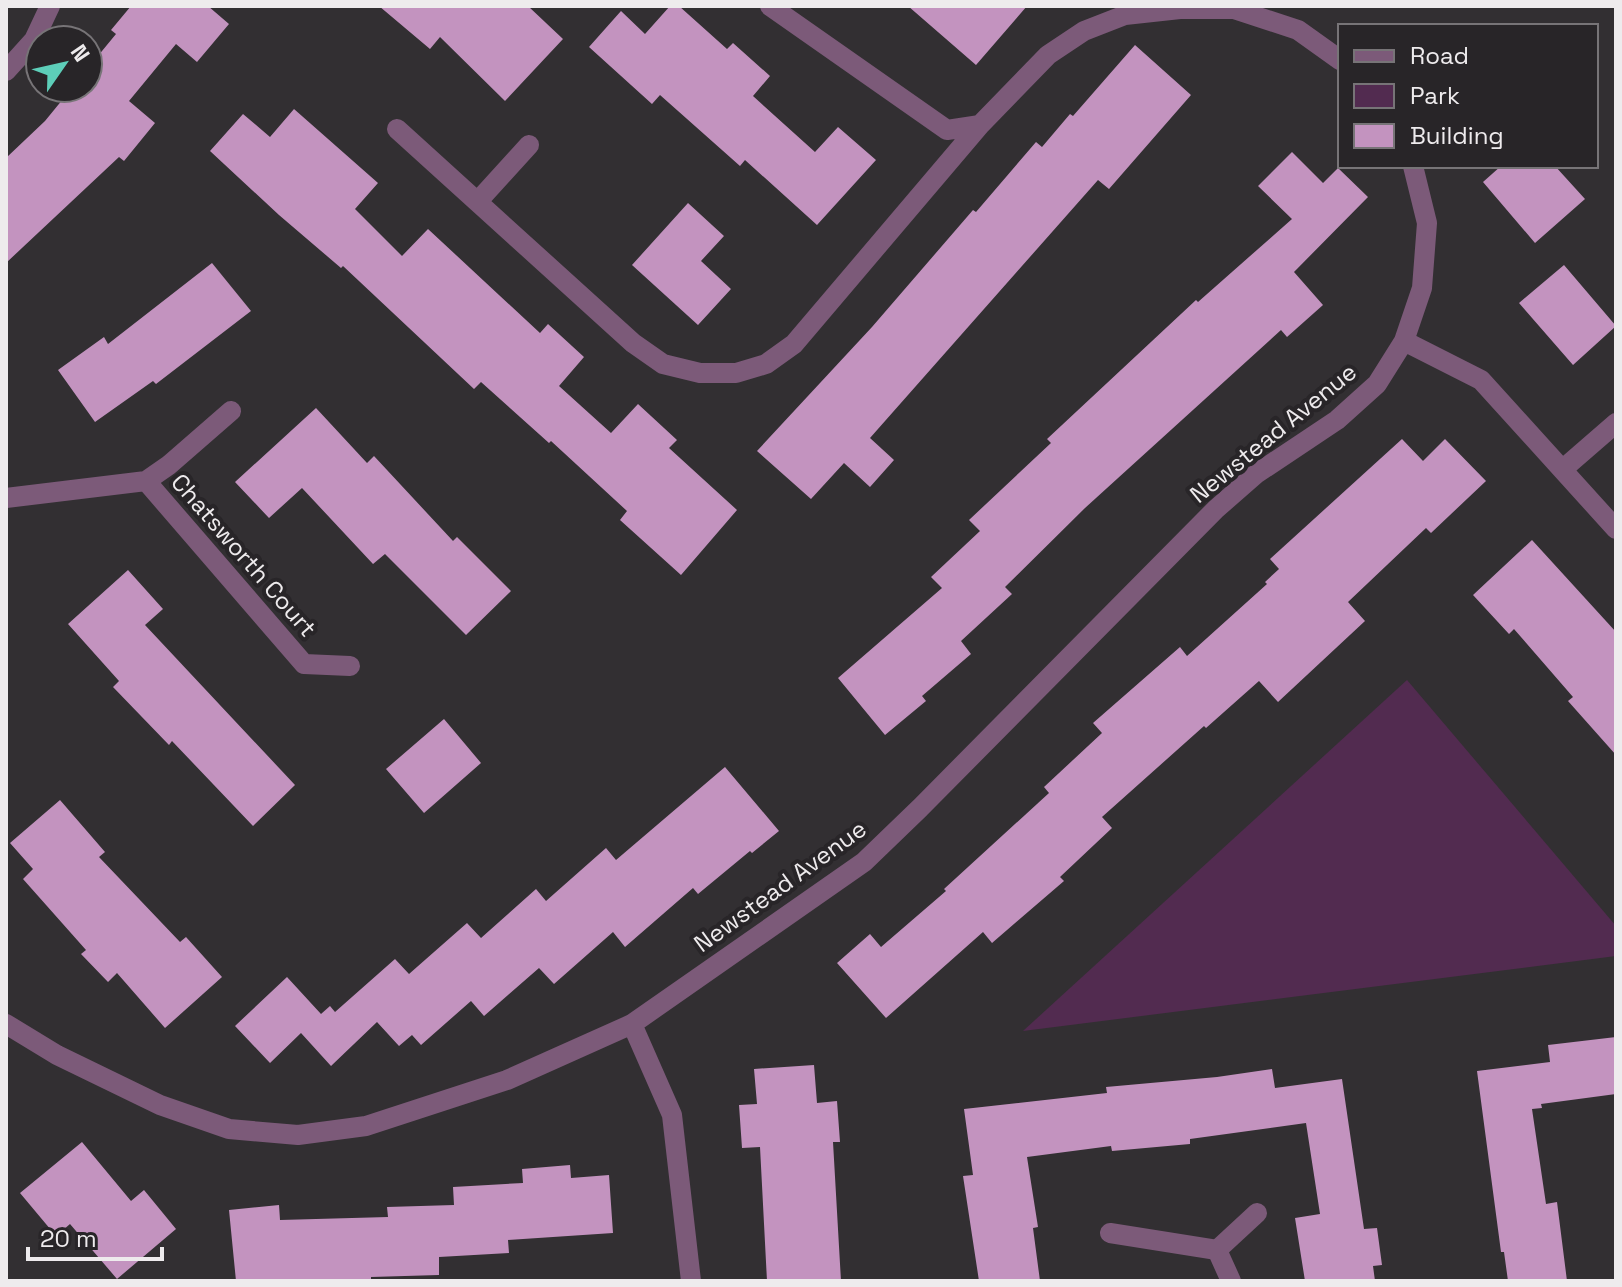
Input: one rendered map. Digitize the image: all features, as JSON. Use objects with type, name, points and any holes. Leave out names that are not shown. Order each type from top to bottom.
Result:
[{"type":"street","points":[[6,71],[34,40],[50,6]]},
{"type":"street","points":[[770,6],[947,130],[980,125]]},
{"type":"street","points":[[397,129],[479,200],[633,343],[663,364],[700,373],[736,373],[766,364],[794,344],[980,125],[1048,55],[1084,31],[1125,15],[1180,9],[1234,9],[1298,30],[1338,59]]},
{"type":"street","points":[[479,200],[529,145]]},
{"type":"street","name":"Newstead Avenue","points":[[6,1024],[57,1055],[160,1105],[229,1129],[298,1135],[366,1126],[507,1080],[632,1024],[864,862],[1216,509],[1256,474],[1337,420],[1377,384],[1404,341],[1422,288],[1427,223],[1413,168]]},
{"type":"street","points":[[1404,341],[1481,380],[1616,529]]},
{"type":"street","name":"Chatsworth Court","points":[[6,498],[146,481],[231,411]]},
{"type":"street","points":[[1563,469],[1616,423]]},
{"type":"street","name":"Chatsworth Court","points":[[146,481],[304,664],[350,666]]},
{"type":"street","points":[[632,1024],[672,1115],[691,1281]]},
{"type":"street","points":[[1217,1250],[1257,1213]]},
{"type":"street","points":[[1110,1233],[1217,1250]]},
{"type":"street","points":[[1217,1250],[1231,1281]]},
{"type":"green space","points":[[1407,680],[1616,926],[1616,956],[1023,1031]]},
{"type":"building","points":[[131,6],[208,6],[229,24],[197,62],[176,44],[129,101],[155,123],[124,161],[119,157],[6,263],[6,158],[59,104],[104,104],[104,49],[116,34],[111,30]]},
{"type":"building","points":[[379,6],[528,6],[563,39],[505,101],[440,37],[430,49]]},
{"type":"building","points":[[670,6],[679,6],[727,49],[733,43],[770,76],[753,96],[815,152],[838,127],[876,160],[817,225],[745,160],[740,166],[660,95],[652,104],[589,47],[621,11],[645,34]]},
{"type":"building","points":[[908,6],[1027,6],[976,65]]},
{"type":"building","points":[[1135,45],[1191,95],[1109,189],[1098,180],[870,438],[894,460],[870,487],[844,463],[811,499],[757,451],[1036,142],[1042,147]]},
{"type":"building","points":[[294,109],[378,183],[355,209],[402,256],[428,229],[540,333],[548,324],[584,357],[559,386],[611,433],[638,404],[677,440],[669,448],[737,510],[681,575],[620,520],[627,511],[551,441],[549,443],[481,382],[474,389],[343,266],[341,268],[279,215],[210,151],[243,114],[270,137]]},
{"type":"building","points":[[1292,152],[1323,183],[1338,168],[1368,197],[1294,272],[1323,305],[1287,337],[1281,330],[1085,508],[1005,587],[1012,594],[961,641],[971,654],[922,696],[926,701],[885,735],[838,678],[942,588],[931,577],[980,531],[969,520],[1051,443],[1047,439],[1196,300],[1198,302],[1292,219],[1258,186]]},
{"type":"building","points":[[1499,168],[1557,168],[1585,199],[1535,243],[1483,182]]},
{"type":"building","points":[[688,203],[724,236],[701,261],[731,289],[698,325],[632,265]]},
{"type":"building","points":[[212,263],[251,311],[156,384],[153,381],[95,422],[58,370],[104,337],[108,344]]},
{"type":"building","points":[[1564,265],[1616,326],[1573,365],[1519,303]]},
{"type":"building","points":[[316,408],[367,463],[374,456],[453,541],[457,537],[511,591],[466,635],[385,554],[373,564],[302,488],[269,518],[235,482]]},
{"type":"building","points":[[1402,439],[1423,461],[1445,439],[1486,481],[1431,533],[1426,528],[1348,602],[1365,621],[1278,702],[1259,681],[1102,817],[1112,828],[1060,877],[1064,881],[992,943],[983,932],[886,1018],[837,963],[870,934],[881,947],[946,891],[944,889],[1049,793],[1044,787],[1102,733],[1093,723],[1180,647],[1187,656],[1267,584],[1265,582],[1279,569],[1270,559]]},
{"type":"building","points":[[1532,540],[1616,632],[1616,755],[1568,701],[1573,697],[1514,629],[1509,634],[1473,595]]},
{"type":"building","points":[[128,570],[163,609],[145,625],[295,785],[253,826],[172,741],[169,745],[113,687],[119,681],[68,624]]},
{"type":"building","points":[[444,719],[481,763],[424,813],[386,769]]},
{"type":"building","points":[[725,767],[779,831],[698,894],[693,888],[625,947],[613,932],[554,984],[539,968],[484,1016],[471,1001],[421,1045],[412,1035],[399,1046],[377,1022],[331,1066],[301,1033],[270,1063],[235,1026],[287,977],[321,1014],[330,1006],[335,1012],[395,959],[409,974],[467,923],[481,938],[536,889],[546,901],[606,848],[616,860]]},
{"type":"building","points":[[60,800],[105,852],[99,857],[180,942],[186,937],[222,977],[165,1028],[117,973],[108,982],[81,954],[86,950],[23,879],[33,869],[10,843]]},
{"type":"building","points":[[1616,1037],[1616,1094],[1541,1104],[1542,1108],[1532,1109],[1546,1204],[1557,1202],[1567,1281],[1508,1281],[1504,1252],[1501,1252],[1477,1071],[1550,1062],[1548,1045]]},
{"type":"building","points":[[814,1065],[817,1103],[837,1101],[840,1142],[833,1142],[841,1281],[767,1281],[760,1147],[742,1148],[739,1105],[757,1104],[754,1069]]},
{"type":"building","points":[[1272,1069],[1275,1088],[1342,1079],[1364,1229],[1377,1228],[1382,1265],[1373,1266],[1375,1281],[1305,1281],[1295,1218],[1320,1214],[1306,1123],[1190,1139],[1190,1144],[1112,1151],[1111,1146],[1027,1157],[1038,1227],[1033,1228],[1040,1281],[979,1281],[963,1176],[973,1175],[964,1109],[1107,1093],[1106,1087]]},
{"type":"building","points":[[82,1142],[131,1201],[144,1190],[176,1229],[117,1279],[70,1224],[56,1236],[20,1193]]},
{"type":"building","points":[[570,1165],[571,1178],[609,1175],[613,1233],[508,1240],[509,1253],[439,1257],[439,1275],[371,1277],[371,1281],[236,1281],[229,1210],[279,1205],[280,1220],[388,1217],[387,1207],[454,1205],[453,1187],[523,1183],[522,1169]]}]
